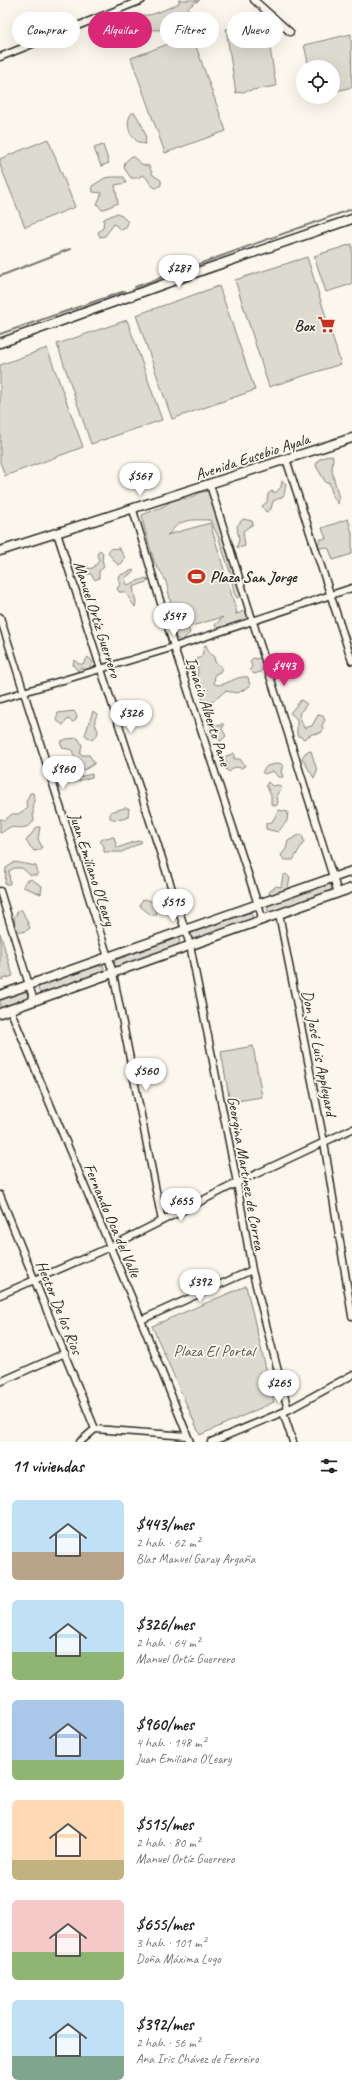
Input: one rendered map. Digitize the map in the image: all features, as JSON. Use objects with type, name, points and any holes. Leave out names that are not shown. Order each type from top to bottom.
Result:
[{"type":"street","points":[[0,57],[142,0]]},
{"type":"street","points":[[254,0],[290,32]]},
{"type":"street","points":[[0,343],[206,269],[352,219]]},
{"type":"street","name":"Avenida Eusebio Ayala","points":[[0,551],[133,510],[352,438]]},
{"type":"street","points":[[286,459],[352,661]]},
{"type":"street","points":[[210,485],[338,893]]},
{"type":"street","name":"Ignacio Alberto Pane","points":[[133,510],[174,647],[263,920]]},
{"type":"street","name":"Manuel Ortíz Guerrero","points":[[57,533],[189,943]]},
{"type":"street","points":[[0,700],[100,668],[174,647],[253,619],[352,588]]},
{"type":"street","name":"Juan Emiliano O'Leary","points":[[0,617],[112,970],[162,1221]]},
{"type":"street","points":[[0,995],[352,870]]},
{"type":"street","points":[[0,1013],[112,970],[189,943],[263,920],[352,888]]},
{"type":"street","points":[[0,891],[34,1001]]},
{"type":"street","name":"Don José Luis Appleyard","points":[[279,914],[324,1142],[352,1316]]},
{"type":"street","name":"Georgina Martínez de Correa","points":[[189,943],[237,1183],[252,1270],[293,1442]]},
{"type":"street","name":"Fernando Oca del Valle","points":[[10,1009],[141,1320],[189,1439]]},
{"type":"street","points":[[0,1294],[110,1247],[237,1183],[352,1129]]},
{"type":"street","name":"Hector De los Rios","points":[[0,1196],[95,1429]]},
{"type":"street","points":[[141,1320],[252,1270]]},
{"type":"street","points":[[0,1382],[65,1353]]},
{"type":"street","points":[[211,1442],[286,1411],[352,1375]]},
{"type":"street","points":[[80,1442],[95,1429],[189,1439]]},
{"type":"green space","points":[[179,0],[200,0],[184,12],[160,12],[160,30],[152,30],[152,14],[179,3]]},
{"type":"green space","points":[[351,34],[352,87],[340,90],[340,60],[307,60],[304,45]]},
{"type":"green space","points":[[160,47],[197,48],[226,131],[165,153],[131,58]]},
{"type":"green space","points":[[229,48],[270,48],[276,86],[236,93]]},
{"type":"green space","points":[[132,113],[135,113],[143,128],[146,140],[145,144],[136,140],[130,132],[128,122]]},
{"type":"green space","points":[[48,139],[75,207],[25,227],[0,165],[0,159]]},
{"type":"green space","points":[[103,145],[109,163],[101,166],[94,148]]},
{"type":"green space","points":[[132,156],[143,165],[149,166],[153,175],[161,180],[161,185],[156,188],[153,187],[143,175],[137,178],[131,178],[124,168],[125,162]]},
{"type":"green space","points":[[124,177],[126,183],[115,185],[118,203],[102,210],[97,204],[102,193],[93,192],[92,186],[105,178]]},
{"type":"green space","points":[[117,213],[128,222],[126,228],[121,230],[114,224],[105,236],[100,237],[98,232],[103,228],[104,219]]},
{"type":"green space","points":[[352,244],[352,284],[326,292],[314,256]]},
{"type":"green space","points":[[307,257],[341,364],[269,387],[235,280]]},
{"type":"green space","points":[[219,286],[255,390],[172,419],[136,315]]},
{"type":"green space","points":[[127,320],[162,420],[91,444],[57,344]]},
{"type":"green space","points":[[47,348],[83,447],[5,476],[0,462],[0,365]]},
{"type":"green space","points":[[329,455],[333,456],[332,471],[339,499],[338,504],[333,496],[329,482],[326,483],[316,466],[318,460]]},
{"type":"green space","points":[[282,481],[286,484],[284,496],[273,501],[271,509],[266,512],[262,506],[267,502],[268,494],[272,491],[275,493],[281,487]]},
{"type":"green space","points":[[212,491],[243,595],[237,598],[234,593],[231,575],[218,536],[210,520],[192,520],[183,522],[167,535],[210,523],[237,613],[235,614],[240,613],[250,606],[254,611],[250,620],[240,626],[228,625],[218,631],[215,625],[223,617],[188,627],[190,633],[181,641],[176,638],[175,632],[179,626],[184,626],[182,621],[176,620],[172,616],[167,585],[154,561],[142,515],[164,506],[174,499],[191,498],[201,492]]},
{"type":"green space","points":[[243,519],[252,521],[253,524],[243,531],[245,546],[238,548],[237,546],[239,540],[237,526]]},
{"type":"green space","points":[[348,519],[352,533],[352,554],[333,560],[329,549],[318,546],[320,539],[326,539],[322,528]]},
{"type":"green space","points":[[119,548],[125,558],[122,563],[118,565],[108,553],[110,549]]},
{"type":"green space","points":[[100,550],[103,553],[102,559],[104,567],[99,571],[99,578],[95,580],[91,574],[85,574],[84,572],[86,569],[93,568],[99,561],[97,554]]},
{"type":"green space","points":[[133,570],[134,571],[125,578],[127,585],[146,578],[149,581],[133,587],[136,603],[135,607],[125,592],[119,592],[117,588],[120,585],[118,576]]},
{"type":"green space","points":[[206,645],[209,653],[214,657],[215,662],[222,667],[220,672],[215,674],[214,683],[217,685],[223,684],[239,678],[248,677],[250,686],[238,693],[225,691],[208,705],[203,702],[202,696],[195,683],[198,672],[197,659],[202,656],[204,646]]},
{"type":"green space","points":[[88,657],[93,662],[88,671],[84,671],[81,667],[78,671],[73,665],[74,660],[79,664],[83,664]]},
{"type":"green space","points":[[261,657],[266,666],[261,672],[254,674],[250,670],[252,666],[250,661],[253,658],[257,659]]},
{"type":"green space","points":[[301,700],[307,704],[299,714],[304,728],[312,726],[318,715],[323,716],[325,720],[322,725],[323,729],[321,733],[312,734],[304,739],[297,735],[297,719],[290,713]]},
{"type":"green space","points":[[74,711],[77,716],[76,720],[73,722],[68,719],[63,725],[56,720],[58,713]]},
{"type":"green space","points":[[93,711],[97,714],[95,723],[98,732],[96,737],[92,740],[85,735]]},
{"type":"green space","points":[[222,723],[224,725],[222,729],[226,736],[221,741],[219,740],[218,733],[211,734],[209,729],[213,724],[221,726]]},
{"type":"green space","points":[[78,738],[82,745],[80,754],[89,755],[94,764],[86,769],[75,771],[74,774],[79,777],[92,774],[92,777],[74,782],[69,779],[69,773],[65,769],[65,766],[76,761],[72,750],[63,748],[60,742],[66,739]]},
{"type":"green space","points":[[311,751],[317,771],[314,778],[302,758],[306,752]]},
{"type":"green space","points":[[234,753],[234,759],[240,759],[245,766],[241,768],[235,767],[229,772],[226,769],[227,765],[224,757]]},
{"type":"green space","points":[[280,763],[283,766],[281,771],[283,777],[278,777],[273,771],[264,774],[262,772],[267,766]]},
{"type":"green space","points":[[268,782],[272,786],[278,785],[282,788],[277,794],[278,803],[276,806],[271,804],[271,795],[266,785]]},
{"type":"green space","points":[[30,793],[33,793],[34,800],[34,820],[31,824],[21,828],[11,827],[0,833],[0,819],[5,820],[12,814],[18,814],[28,808],[26,802]]},
{"type":"green space","points":[[129,808],[128,817],[124,819],[110,818],[110,812]]},
{"type":"green space","points":[[279,810],[288,812],[287,821],[278,832],[266,829],[266,823],[272,822]]},
{"type":"green space","points":[[37,827],[40,827],[38,839],[42,847],[40,850],[34,851],[26,841]]},
{"type":"green space","points":[[302,835],[304,841],[295,857],[293,860],[284,860],[281,855],[286,849],[288,841]]},
{"type":"green space","points":[[114,837],[117,848],[140,840],[142,842],[122,852],[104,852],[104,846],[100,841],[105,838]]},
{"type":"green space","points":[[15,862],[36,866],[38,875],[30,875],[22,868],[14,868],[9,871],[10,884],[5,884],[6,868]]},
{"type":"green space","points":[[286,874],[290,878],[288,888],[279,894],[270,895],[269,892],[276,886],[281,887],[283,876]]},
{"type":"green space","points":[[31,879],[42,886],[41,894],[23,887],[25,882]]},
{"type":"green space","points":[[328,884],[332,886],[330,891],[271,912],[267,910],[269,905]]},
{"type":"green space","points":[[144,899],[154,902],[157,915],[151,915],[140,906],[140,903]]},
{"type":"green space","points":[[19,910],[22,910],[30,928],[26,931],[21,932],[15,927],[14,917]]},
{"type":"green space","points":[[248,912],[253,916],[250,920],[194,939],[190,937],[192,932]]},
{"type":"green space","points":[[0,933],[13,976],[0,980]]},
{"type":"green space","points":[[176,938],[180,940],[178,945],[118,967],[114,965],[115,959]]},
{"type":"green space","points":[[103,965],[104,968],[102,972],[42,993],[38,991],[39,986]]},
{"type":"green space","points":[[24,991],[28,994],[27,999],[0,1008],[0,1000]]},
{"type":"green space","points":[[253,1046],[262,1097],[230,1102],[221,1052]]},
{"type":"green space","name":"Plaza El Portal","points":[[246,1286],[274,1402],[200,1435],[152,1326]]},
{"type":"waterway","points":[[135,287],[352,209]]},
{"type":"waterway","points":[[14,342],[307,238]]},
{"type":"waterway","points":[[0,276],[70,249]]},
{"type":"waterway","points":[[0,334],[125,291]]},
{"type":"place","name":"Box","points":[[327,325]]},
{"type":"place","name":"Plaza San Jorge","points":[[197,576]]}]
